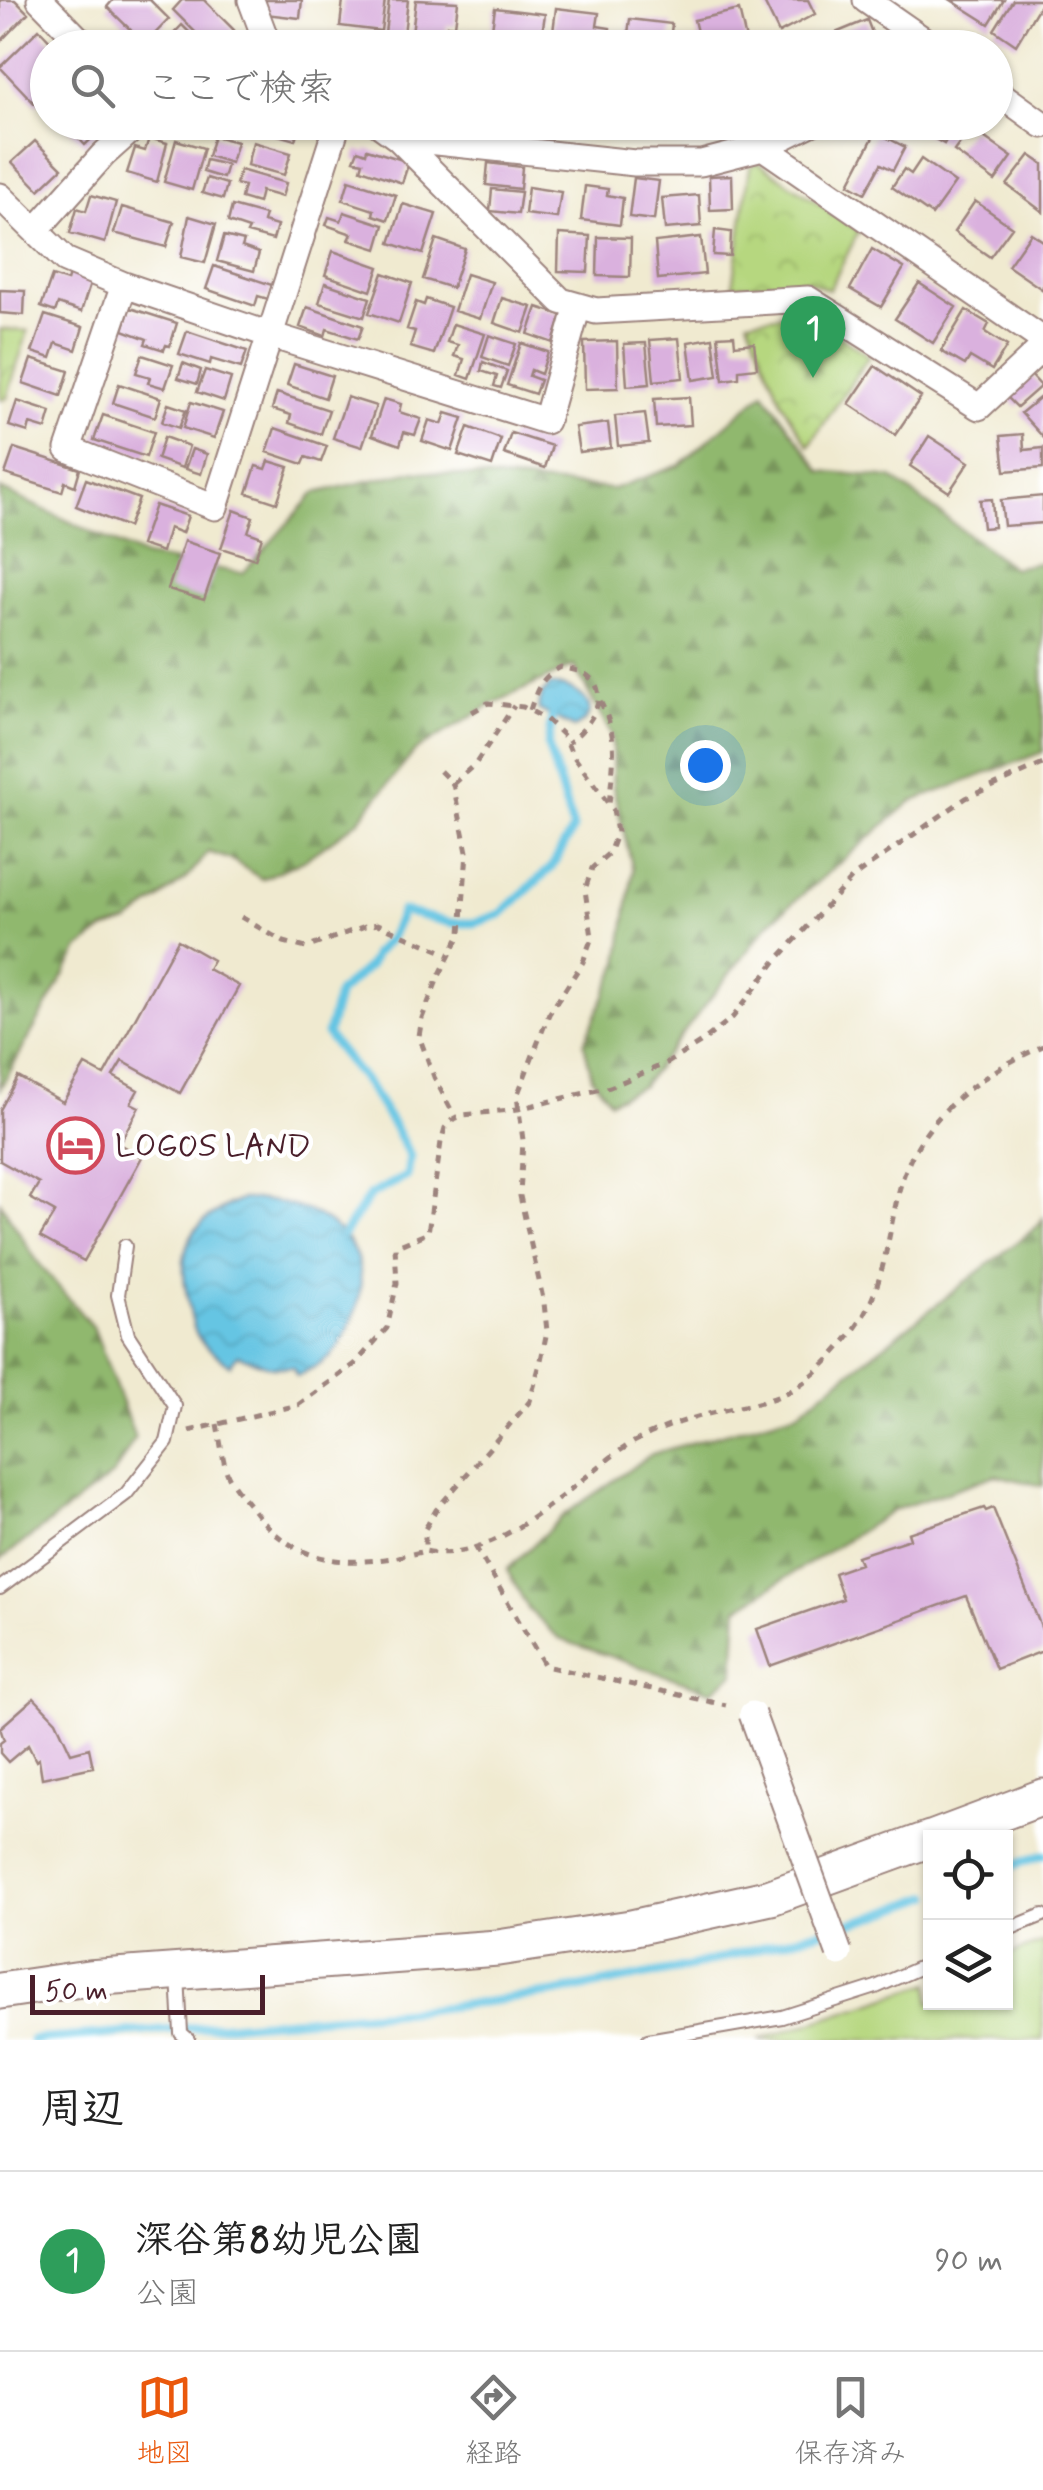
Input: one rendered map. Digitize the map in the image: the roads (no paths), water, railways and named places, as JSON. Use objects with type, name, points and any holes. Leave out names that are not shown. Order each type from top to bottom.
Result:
[{"type":"main road","points":[[954,1830],[1043,1798]]},
{"type":"main road","points":[[0,1992],[88,1978],[498,1948],[631,1928],[771,1897],[923,1841]]},
{"type":"street","points":[[40,0],[69,30]]},
{"type":"street","points":[[251,0],[262,30]]},
{"type":"street","points":[[866,0],[909,30]]},
{"type":"street","points":[[1013,103],[1043,125]]},
{"type":"street","points":[[36,230],[120,140]]},
{"type":"street","points":[[124,285],[68,449],[216,507],[332,140]]},
{"type":"street","points":[[400,140],[561,302],[596,311],[808,299],[979,408],[1043,347]]},
{"type":"street","points":[[417,140],[635,163],[701,163],[777,140]]},
{"type":"street","points":[[763,147],[1043,340]]},
{"type":"street","points":[[0,196],[65,260],[124,285],[546,421],[578,306]]},
{"type":"street","points":[[752,1714],[839,1952]]},
{"type":"lane","points":[[0,1588],[126,1494],[167,1442],[175,1406],[128,1334],[118,1295],[125,1246]]},
{"type":"lane","points":[[1013,1927],[1043,1915]]},
{"type":"lane","points":[[648,2040],[782,2016],[876,1987],[923,1966]]},
{"type":"lane","points":[[178,1972],[181,2032],[189,2040]]},
{"type":"water","points":[[550,685],[570,689],[585,700],[589,714],[584,721],[574,728],[538,709]]},
{"type":"water","points":[[242,1199],[267,1200],[315,1214],[349,1243],[359,1263],[361,1287],[342,1340],[325,1361],[297,1376],[293,1367],[271,1367],[238,1355],[230,1365],[202,1342],[195,1330],[184,1277],[186,1247],[200,1225]]},
{"type":"waterway","points":[[343,1235],[370,1195],[407,1176],[410,1156],[369,1087],[327,1035],[338,993],[370,965],[375,953],[390,938],[402,911],[451,923],[475,923],[501,914],[551,868],[573,829],[548,746],[552,717]]},
{"type":"waterway","points":[[1013,1866],[1043,1855]]},
{"type":"waterway","points":[[32,2040],[431,2009],[554,1993],[689,1967],[869,1918],[923,1899]]},
{"type":"place","name":"深谷第8幼児公園","points":[[813,378]]},
{"type":"place","name":"LOGOS LAND","points":[[76,1145]]}]
